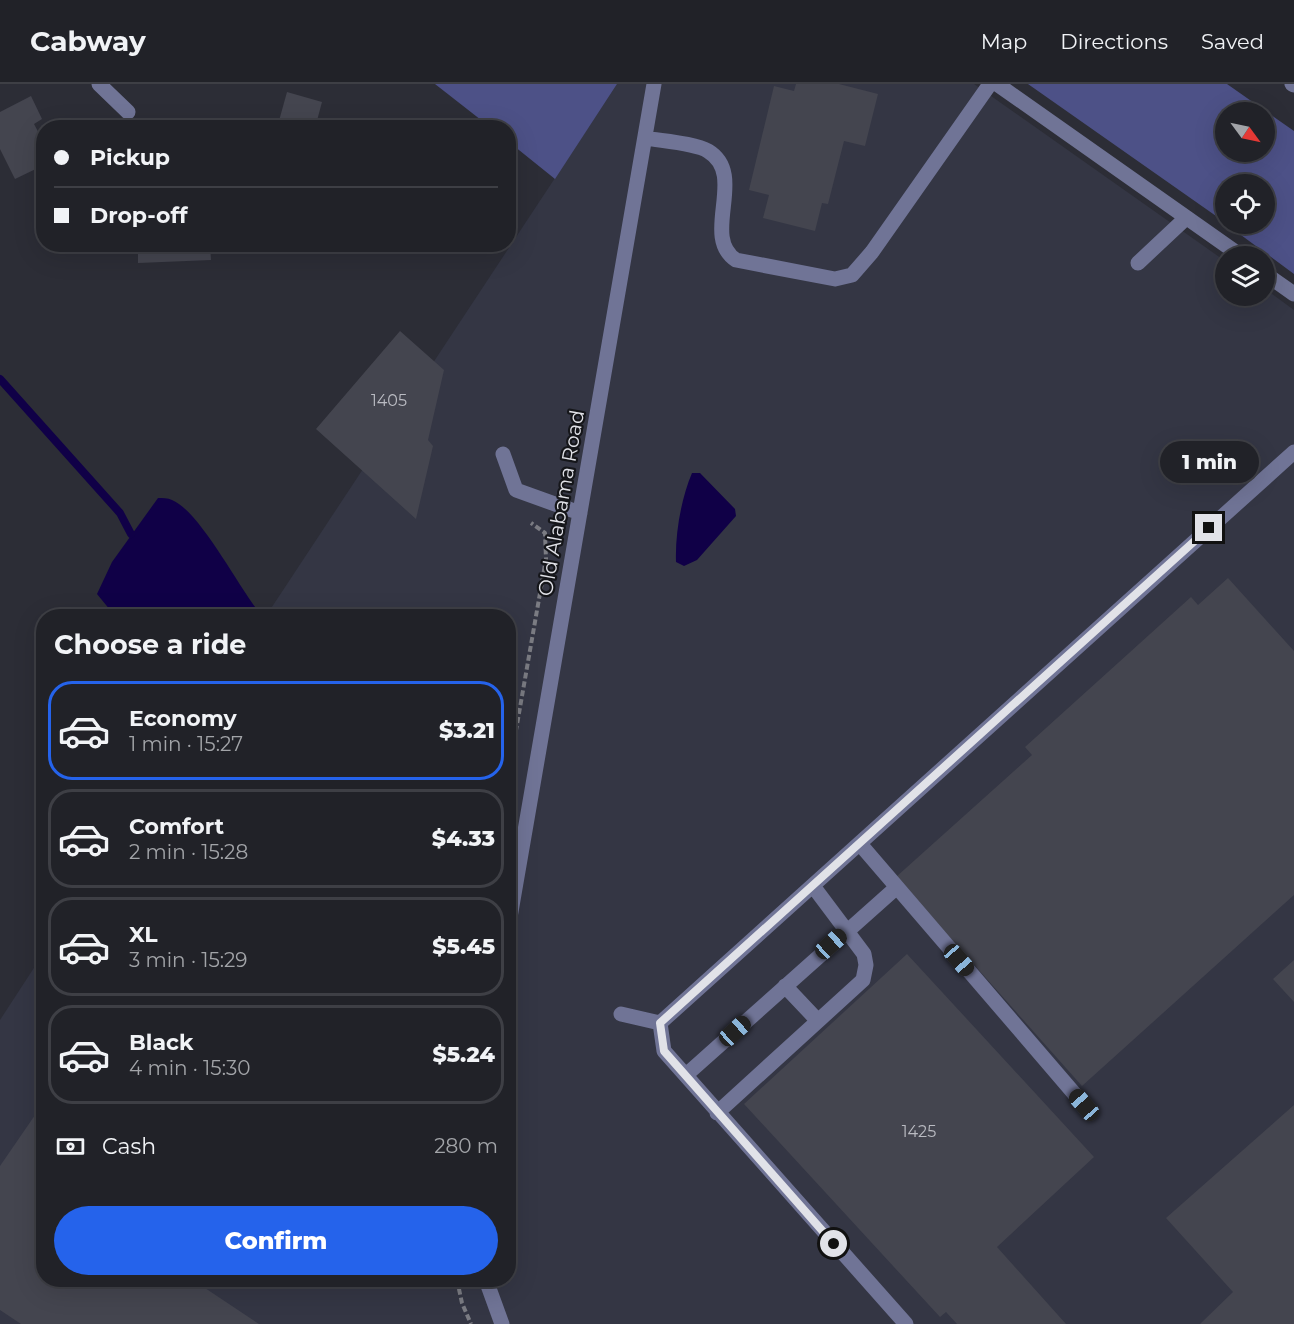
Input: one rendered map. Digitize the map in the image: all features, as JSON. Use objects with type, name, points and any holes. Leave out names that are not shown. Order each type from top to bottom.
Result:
[{"type":"street","points":[[99,84],[128,112]]},
{"type":"street","name":"Old Alabama Road","points":[[516,883],[654,84]]},
{"type":"street","points":[[645,138],[707,150],[721,163],[725,177],[722,241],[727,254],[736,260],[835,279],[852,275],[872,252],[990,84]]},
{"type":"street","points":[[997,84],[1227,246]]},
{"type":"street","points":[[1138,264],[1186,218]]},
{"type":"street","points":[[1275,281],[1294,294]]},
{"type":"street","points":[[660,1023],[1294,452]]},
{"type":"street","points":[[503,454],[516,490],[580,513]]},
{"type":"street","points":[[860,844],[1084,1105]]},
{"type":"street","points":[[717,1113],[862,980],[865,972],[864,954],[813,886]]},
{"type":"street","points":[[686,1076],[846,930],[897,887]]},
{"type":"street","points":[[785,986],[818,1021]]},
{"type":"street","points":[[621,1014],[660,1023]]},
{"type":"street","points":[[660,1023],[664,1051],[906,1324]]},
{"type":"street","points":[[489,1287],[502,1324]]},
{"type":"path","points":[[516,730],[546,559],[545,533],[531,523]]},
{"type":"path","points":[[458,1287],[462,1304],[471,1324]]},
{"type":"shaded area","points":[[435,84],[617,84],[555,179],[516,148],[516,120],[481,120]]},
{"type":"shaded area","points":[[617,84],[974,84],[1215,254],[1215,306],[1275,306],[1275,296],[1294,310],[1294,1324],[0,1324],[0,1020],[36,965],[36,1287],[516,1287],[516,609],[271,609],[506,252],[516,252],[516,237]]},
{"type":"shaded area","points":[[1028,84],[1227,84],[1253,102],[1215,102],[1215,162],[1275,162],[1275,118],[1294,131],[1294,274],[1275,260],[1275,246],[1256,246],[1240,234],[1275,234],[1275,174],[1215,174],[1215,215]]},
{"type":"shaded area","points":[[692,473],[700,473],[735,509],[736,516],[697,560],[684,566],[676,562],[677,540],[682,505]]},
{"type":"shaded area","points":[[158,498],[167,498],[183,507],[195,519],[257,609],[109,609],[97,594],[112,562]]},
{"type":"building","points":[[796,84],[839,84],[878,94],[865,146],[844,141],[828,204],[822,203],[815,231],[763,218],[769,195],[749,190],[774,86],[794,91]]},
{"type":"building","points":[[287,92],[322,102],[317,120],[279,120]]},
{"type":"building","points":[[31,96],[42,119],[36,120],[34,124],[36,128],[36,169],[15,179],[0,149],[0,112]]},
{"type":"building","points":[[138,252],[210,252],[211,260],[138,263]]},
{"type":"building","points":[[400,331],[444,370],[428,440],[433,446],[416,519],[316,429]]},
{"type":"building","points":[[1228,578],[1294,651],[1294,895],[1082,1086],[896,877],[1032,755],[1025,747],[1191,597],[1198,605]]},
{"type":"building","points":[[907,954],[1094,1157],[997,1247],[1066,1324],[957,1324],[946,1312],[940,1317],[744,1104]]},
{"type":"building","points":[[1294,960],[1294,1002],[1273,979]]},
{"type":"building","points":[[1294,1105],[1294,1324],[1200,1324],[1233,1292],[1166,1218]]},
{"type":"building","points":[[36,1114],[36,1287],[204,1287],[259,1324],[21,1324],[0,1310],[0,1166]]},
{"type":"waterway","points":[[0,379],[120,513],[131,534]]},
{"type":"route","points":[[834,1244],[664,1051],[660,1023],[1209,528]]}]
